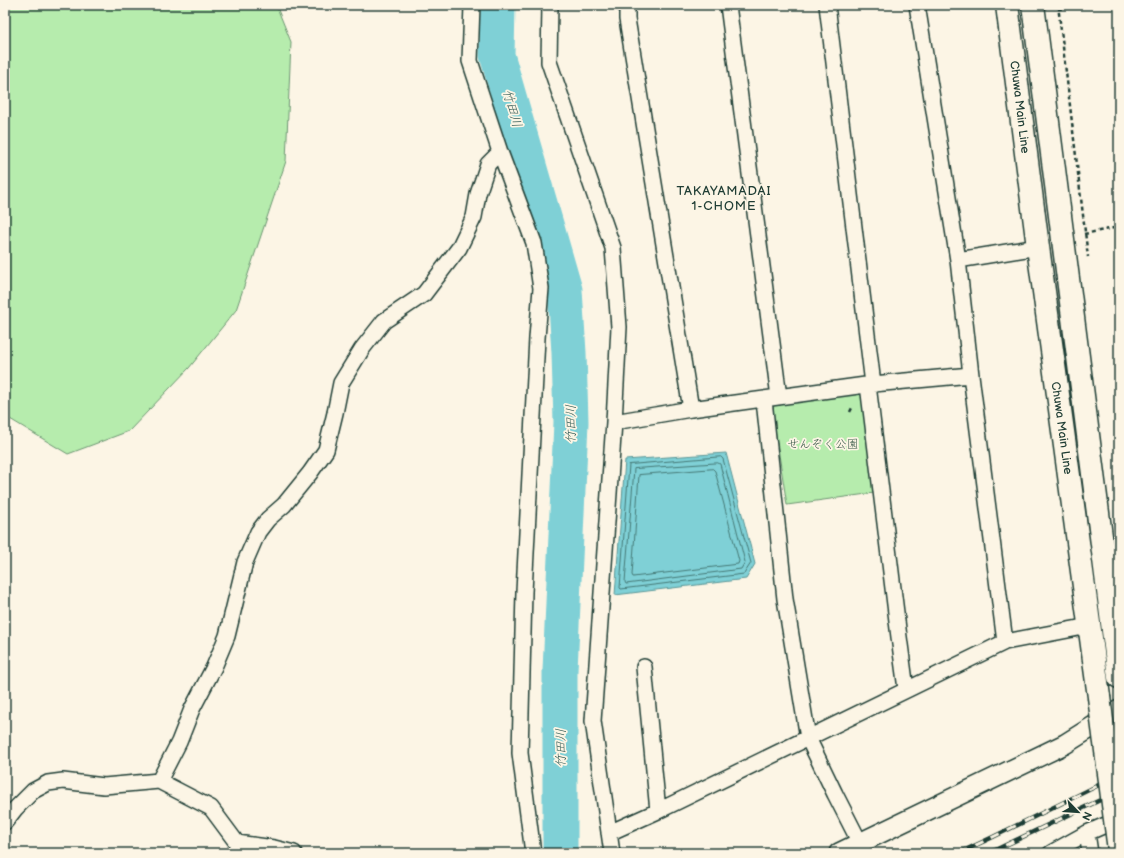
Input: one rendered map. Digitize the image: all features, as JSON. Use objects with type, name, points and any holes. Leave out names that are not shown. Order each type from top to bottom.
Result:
[{"type":"main road","name":"Chuwa Main Line","points":[[1007,5],[1119,850]]},
{"type":"main road","name":"Chuwa Main Line","points":[[1033,5],[1119,677]]},
{"type":"street","points":[[472,5],[470,61],[500,152],[534,243],[541,288],[536,354],[524,592],[520,745],[533,853]]},
{"type":"street","points":[[550,5],[549,62],[613,248],[619,327],[614,422],[593,721],[612,853]]},
{"type":"street","points":[[627,5],[628,27],[691,410]]},
{"type":"street","points":[[728,5],[779,397]]},
{"type":"street","points":[[827,5],[906,689]]},
{"type":"street","points":[[917,5],[958,260],[1004,642]]},
{"type":"street","points":[[158,781],[179,742],[192,709],[214,667],[227,636],[245,562],[258,532],[268,519],[284,505],[310,473],[326,450],[341,382],[362,349],[384,321],[424,294],[460,248],[474,217],[478,194],[488,164],[500,152]]},
{"type":"street","points":[[958,260],[1038,247]]},
{"type":"street","points":[[614,422],[870,385],[971,375]]},
{"type":"street","points":[[764,400],[785,599],[808,738],[834,794],[860,843]]},
{"type":"street","points":[[609,833],[658,811],[1004,642],[1089,626]]},
{"type":"street","points":[[644,666],[658,811]]},
{"type":"street","points":[[839,853],[1064,744],[1119,710]]},
{"type":"street","points":[[5,822],[15,809],[33,791],[48,783],[63,781],[104,786],[158,781],[211,808],[236,848],[274,848],[294,853]]},
{"type":"street","points":[[1051,853],[1086,833],[1119,819]]},
{"type":"street","points":[[1086,833],[1090,853]]},
{"type":"path","points":[[1055,10],[1085,5]]},
{"type":"path","points":[[1084,234],[1119,227]]},
{"type":"green space","points":[[5,5],[276,5],[291,42],[286,161],[236,310],[189,368],[129,431],[68,454],[5,416]]},
{"type":"green space","name":"せんぞく公園","points":[[864,392],[874,493],[787,505],[771,404]]},
{"type":"water","points":[[726,453],[755,564],[746,579],[615,595],[625,460]]},
{"type":"waterway","name":"竹田川","points":[[498,5],[497,55],[565,290],[571,422],[560,671],[560,853]]},
{"type":"railway","points":[[959,853],[1119,775]]},
{"type":"railway","points":[[989,853],[1119,791]]},
{"type":"district","name":"TAKAYAMADAI 1-CHOME","points":[[724,198]]}]
